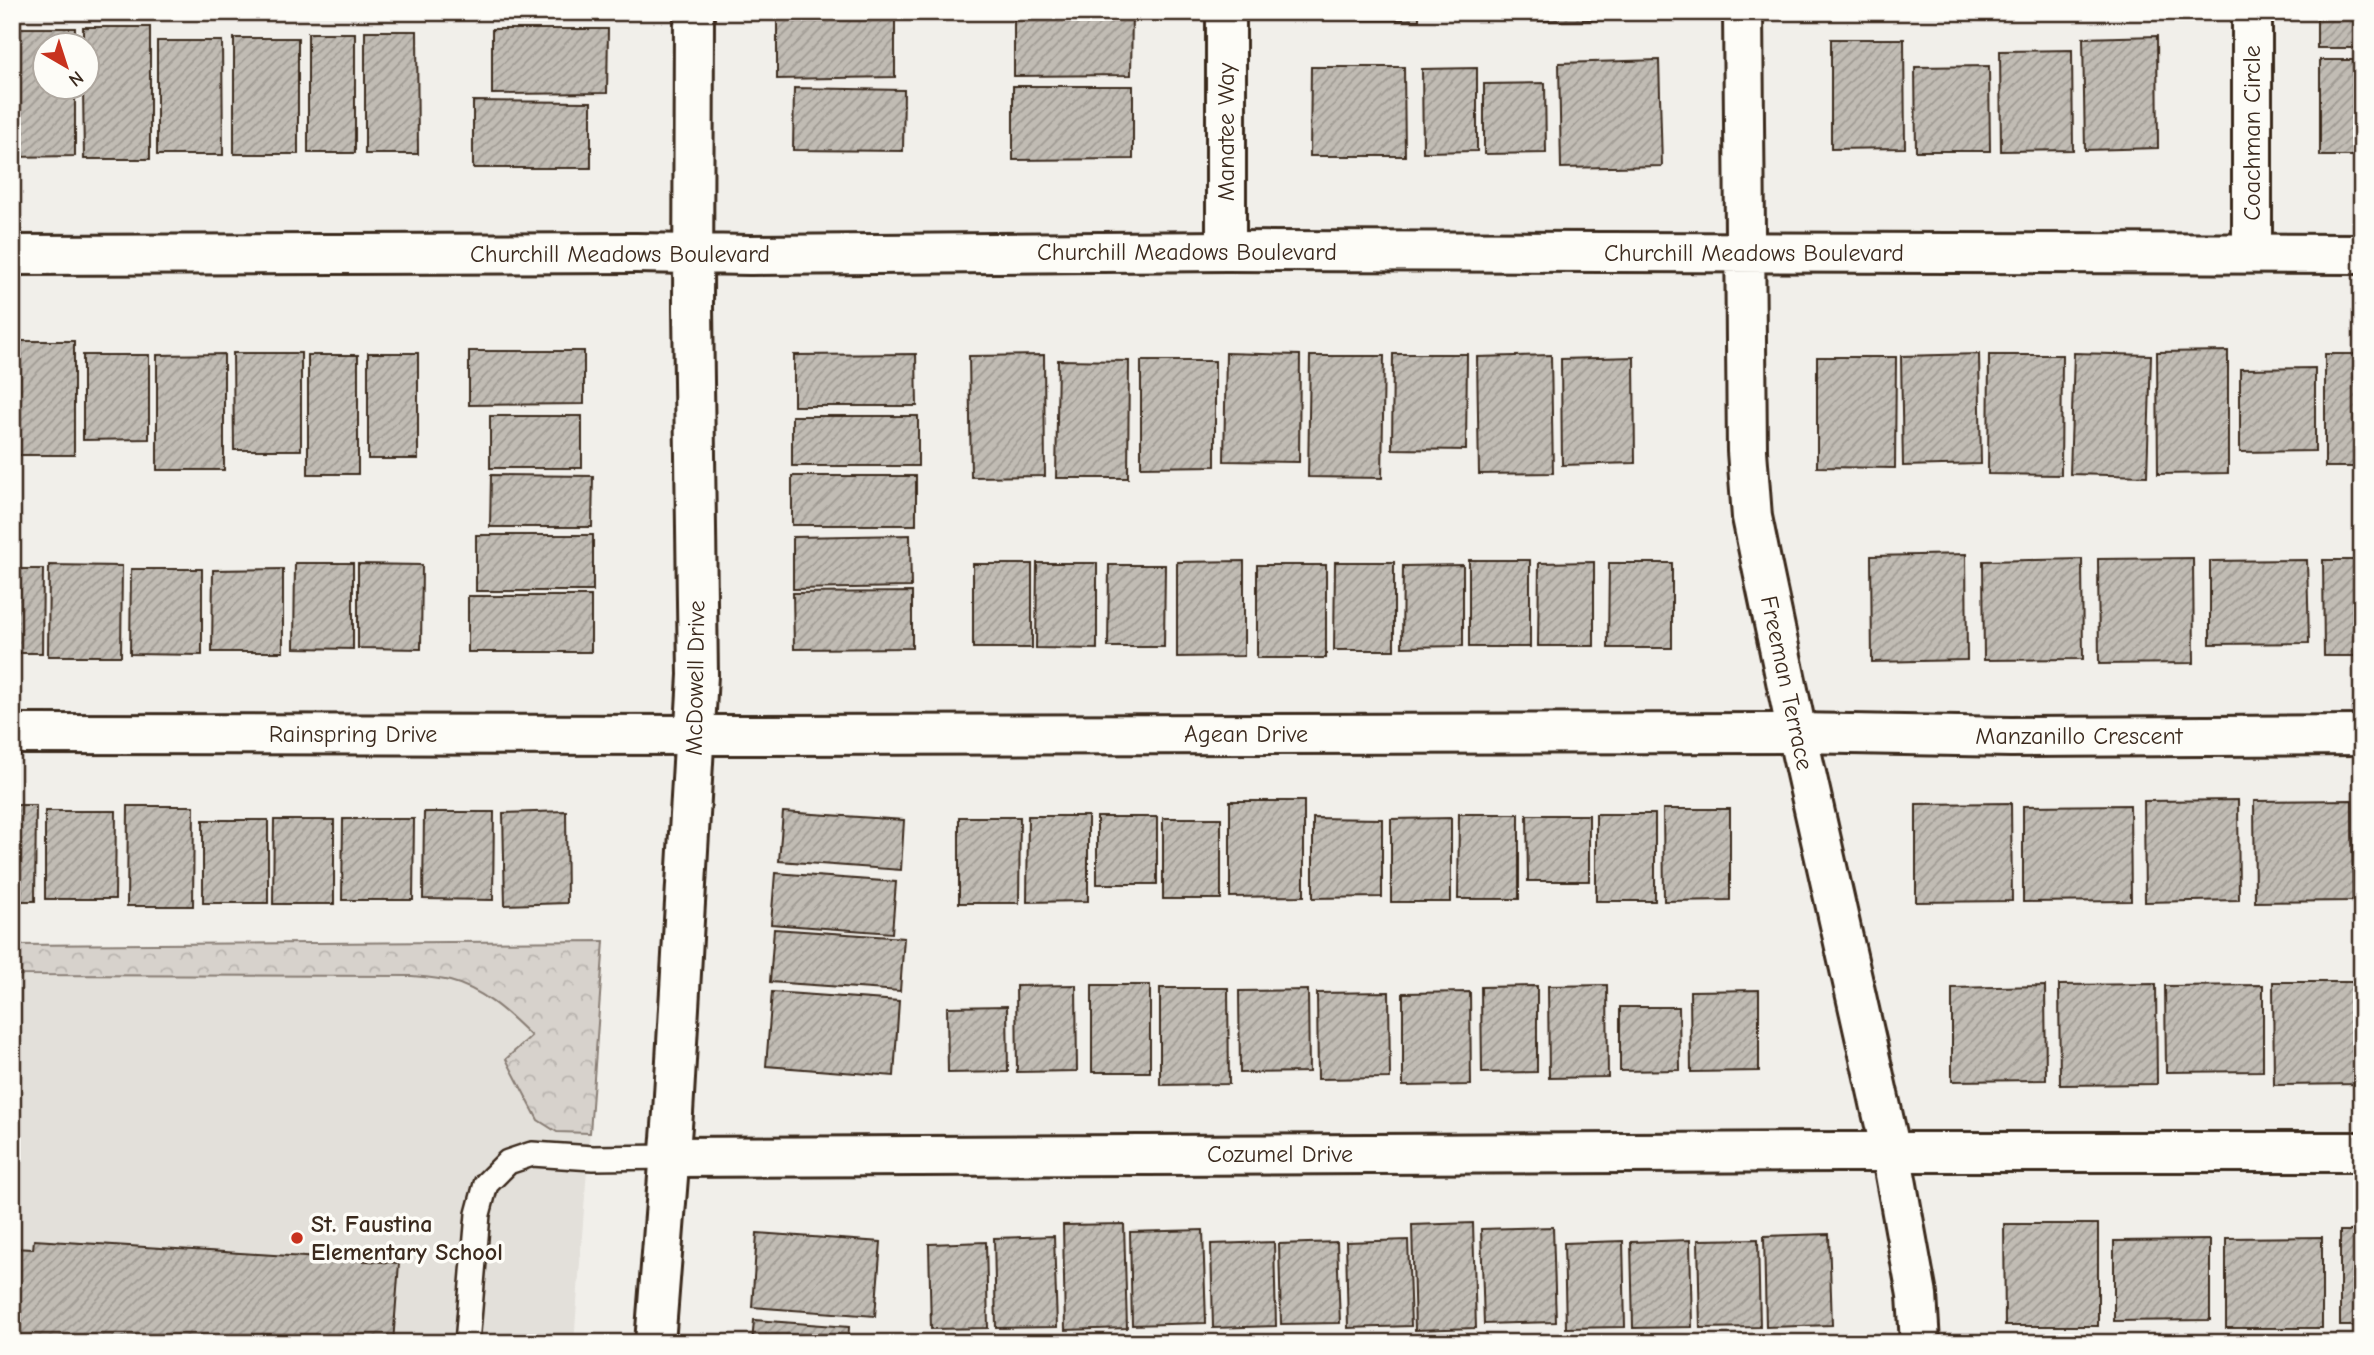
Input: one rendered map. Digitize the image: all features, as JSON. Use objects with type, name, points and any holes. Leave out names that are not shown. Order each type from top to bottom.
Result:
[{"type":"street","name":"McDowell Drive","points":[[655,1343],[670,1157],[698,675],[693,254],[694,12]]},
{"type":"street","name":"Manatee Way","points":[[1226,12],[1226,251]]},
{"type":"street","name":"Freeman Terrace","points":[[1743,12],[1747,451],[1752,517],[1797,733],[1891,1152],[1917,1295],[1920,1343]]},
{"type":"street","name":"Coachman Circle","points":[[2252,12],[2252,253]]},
{"type":"street","name":"Churchill Meadows Boulevard","points":[[12,255],[1226,251],[2362,254]]},
{"type":"street","name":"Manzanillo Crescent","points":[[1797,733],[2011,737],[2362,735]]},
{"type":"street","name":"Agean Drive","points":[[695,735],[1797,733]]},
{"type":"street","name":"Rainspring Drive","points":[[12,734],[695,735]]},
{"type":"street","points":[[1891,1152],[2362,1152]]},
{"type":"street","name":"Cozumel Drive","points":[[670,1157],[1891,1152]]},
{"type":"lane","points":[[467,1343],[478,1214],[486,1184],[508,1162],[532,1154],[593,1158],[670,1157]]},
{"type":"shaded area","name":"St. Faustina Elementary School","points":[[604,941],[574,1343],[12,1343],[12,945]]},
{"type":"green space","points":[[604,941],[590,1133],[557,1132],[538,1120],[506,1059],[531,1036],[484,996],[450,981],[412,976],[12,975],[12,945]]},
{"type":"building","points":[[491,12],[609,12],[609,18],[491,18]]},
{"type":"building","points":[[1014,12],[1132,12],[1131,75],[1014,76]]},
{"type":"building","points":[[1313,12],[1419,12],[1419,20],[1313,20]]},
{"type":"building","points":[[1529,12],[1651,12],[1651,19],[1529,21]]},
{"type":"building","points":[[2317,12],[2362,12],[2362,48],[2317,48]]},
{"type":"building","points":[[895,14],[895,77],[777,79],[777,16]]},
{"type":"building","points":[[83,27],[150,27],[150,159],[84,159],[83,102],[102,102],[102,32],[83,32]]},
{"type":"building","points":[[12,28],[75,28],[75,32],[32,32],[32,102],[75,102],[75,156],[12,157]]},
{"type":"building","points":[[492,29],[608,29],[607,93],[492,94]]},
{"type":"building","points":[[365,31],[417,31],[418,154],[365,154]]},
{"type":"building","points":[[308,33],[355,33],[355,153],[308,153]]},
{"type":"building","points":[[2157,36],[2158,148],[2085,150],[2083,38]]},
{"type":"building","points":[[234,38],[298,38],[298,154],[234,154]]},
{"type":"building","points":[[1831,39],[1904,39],[1905,148],[1831,149]]},
{"type":"building","points":[[157,41],[222,41],[223,155],[157,155]]},
{"type":"building","points":[[2072,50],[2073,150],[2001,151],[2000,51]]},
{"type":"building","points":[[1659,60],[1662,166],[1561,168],[1559,63]]},
{"type":"building","points":[[2320,60],[2362,60],[2362,156],[2320,156]]},
{"type":"building","points":[[1989,66],[1990,151],[1916,151],[1915,67]]},
{"type":"building","points":[[1311,67],[1404,67],[1405,156],[1310,156]]},
{"type":"building","points":[[1477,68],[1477,151],[1423,152],[1422,69]]},
{"type":"building","points":[[1545,83],[1546,153],[1484,154],[1484,84]]},
{"type":"building","points":[[1013,86],[1133,86],[1133,159],[1013,160]]},
{"type":"building","points":[[794,88],[904,90],[903,151],[793,150]]},
{"type":"building","points":[[473,101],[591,102],[591,168],[473,168]]},
{"type":"building","points":[[12,341],[74,341],[74,455],[12,455]]},
{"type":"building","points":[[469,351],[584,351],[584,404],[469,405]]},
{"type":"building","points":[[2228,351],[2228,473],[2158,474],[2157,352]]},
{"type":"building","points":[[233,353],[301,353],[301,450],[234,450]]},
{"type":"building","points":[[368,353],[418,353],[418,459],[368,459]]},
{"type":"building","points":[[1226,353],[1300,355],[1299,462],[1224,461]]},
{"type":"building","points":[[2074,353],[2151,355],[2147,476],[2070,474]]},
{"type":"building","points":[[224,354],[224,470],[157,470],[157,355]]},
{"type":"building","points":[[916,354],[917,406],[794,406],[794,355]]},
{"type":"building","points":[[1393,354],[1467,354],[1466,450],[1392,449]]},
{"type":"building","points":[[1979,354],[1981,464],[1903,466],[1901,356]]},
{"type":"building","points":[[2325,354],[2362,354],[2362,467],[2325,467]]},
{"type":"building","points":[[83,355],[149,355],[149,439],[83,440]]},
{"type":"building","points":[[308,355],[358,355],[358,474],[308,474]]},
{"type":"building","points":[[1044,355],[1045,476],[971,477],[969,356]]},
{"type":"building","points":[[1551,355],[1553,473],[1479,474],[1477,357]]},
{"type":"building","points":[[1989,355],[2062,355],[2061,475],[1988,474]]},
{"type":"building","points":[[1310,356],[1384,356],[1382,478],[1308,477]]},
{"type":"building","points":[[1634,357],[1635,463],[1562,465],[1561,359]]},
{"type":"building","points":[[1817,357],[1896,357],[1895,468],[1817,467]]},
{"type":"building","points":[[1058,360],[1129,361],[1128,478],[1056,478]]},
{"type":"building","points":[[1141,361],[1215,361],[1215,466],[1141,467]]},
{"type":"building","points":[[2315,368],[2315,451],[2240,452],[2240,369]]},
{"type":"building","points":[[490,416],[582,416],[582,468],[490,468]]},
{"type":"building","points":[[792,416],[918,416],[918,466],[792,466]]},
{"type":"building","points":[[491,475],[593,476],[592,527],[490,527]]},
{"type":"building","points":[[792,476],[916,476],[916,525],[792,525]]},
{"type":"building","points":[[476,535],[593,535],[593,591],[476,591]]},
{"type":"building","points":[[910,535],[911,587],[793,589],[793,537]]},
{"type":"building","points":[[1966,554],[1967,660],[1872,662],[1871,556]]},
{"type":"building","points":[[2193,558],[2194,663],[2099,664],[2098,559]]},
{"type":"building","points":[[2082,559],[2083,659],[1984,660],[1983,561]]},
{"type":"building","points":[[1469,560],[1530,560],[1530,647],[1469,647]]},
{"type":"building","points":[[2307,560],[2309,643],[2210,644],[2210,561]]},
{"type":"building","points":[[2323,560],[2362,560],[2362,656],[2324,656]]},
{"type":"building","points":[[1244,561],[1244,656],[1177,657],[1177,562]]},
{"type":"building","points":[[1335,562],[1394,562],[1394,650],[1334,650]]},
{"type":"building","points":[[1594,562],[1594,646],[1538,646],[1539,563]]},
{"type":"building","points":[[295,563],[353,563],[353,649],[294,648]]},
{"type":"building","points":[[1037,563],[1097,563],[1097,649],[1036,648]]},
{"type":"building","points":[[1609,563],[1672,563],[1672,648],[1608,648]]},
{"type":"building","points":[[358,564],[422,565],[421,649],[358,648]]},
{"type":"building","points":[[973,564],[1032,564],[1032,648],[973,648]]},
{"type":"building","points":[[49,565],[122,566],[121,656],[48,656]]},
{"type":"building","points":[[1109,565],[1165,565],[1164,647],[1108,647]]},
{"type":"building","points":[[1257,565],[1326,565],[1326,658],[1257,658]]},
{"type":"building","points":[[1463,565],[1463,646],[1402,647],[1403,566]]},
{"type":"building","points":[[12,569],[43,569],[42,653],[12,653]]},
{"type":"building","points":[[131,569],[202,569],[202,655],[130,654]]},
{"type":"building","points":[[283,569],[283,652],[212,652],[213,570]]},
{"type":"building","points":[[912,592],[912,648],[794,649],[793,593]]},
{"type":"building","points":[[468,596],[591,596],[591,652],[468,652]]},
{"type":"building","points":[[2238,800],[2239,900],[2145,902],[2144,801]]},
{"type":"building","points":[[2352,800],[2353,901],[2255,902],[2254,801]]},
{"type":"building","points":[[1230,801],[1304,801],[1304,896],[1230,897]]},
{"type":"building","points":[[2011,803],[2012,901],[1916,902],[1916,804]]},
{"type":"building","points":[[12,805],[36,805],[35,901],[12,901]]},
{"type":"building","points":[[2130,805],[2131,901],[2023,902],[2023,806]]},
{"type":"building","points":[[128,806],[194,806],[193,906],[127,906]]},
{"type":"building","points":[[1663,809],[1730,809],[1730,900],[1664,901]]},
{"type":"building","points":[[45,811],[116,811],[115,899],[45,899]]},
{"type":"building","points":[[566,811],[567,903],[505,905],[503,813]]},
{"type":"building","points":[[424,812],[494,812],[493,900],[423,899]]},
{"type":"building","points":[[783,812],[904,820],[901,870],[779,861]]},
{"type":"building","points":[[1459,814],[1519,814],[1519,899],[1458,899]]},
{"type":"building","points":[[1596,814],[1655,814],[1655,901],[1596,901]]},
{"type":"building","points":[[1527,815],[1589,815],[1589,881],[1528,881]]},
{"type":"building","points":[[1028,816],[1088,816],[1088,901],[1027,902]]},
{"type":"building","points":[[959,817],[1020,817],[1019,903],[959,903]]},
{"type":"building","points":[[1097,817],[1157,817],[1157,884],[1097,884]]},
{"type":"building","points":[[1163,818],[1221,818],[1221,899],[1163,899]]},
{"type":"building","points":[[1313,818],[1382,819],[1382,897],[1313,898]]},
{"type":"building","points":[[1451,818],[1451,902],[1391,902],[1391,819]]},
{"type":"building","points":[[343,819],[414,819],[413,900],[342,900]]},
{"type":"building","points":[[203,820],[268,820],[268,903],[203,903]]},
{"type":"building","points":[[274,820],[334,820],[334,904],[273,904]]},
{"type":"building","points":[[775,873],[896,882],[892,933],[771,924]]},
{"type":"building","points":[[774,929],[904,938],[900,991],[770,982]]},
{"type":"building","points":[[2273,982],[2362,982],[2362,1084],[2274,1085]]},
{"type":"building","points":[[2156,984],[2157,1084],[2060,1085],[2059,985]]},
{"type":"building","points":[[1076,985],[1077,1071],[1017,1072],[1016,986]]},
{"type":"building","points":[[1092,985],[1150,985],[1150,1072],[1092,1072]]},
{"type":"building","points":[[1607,985],[1608,1077],[1549,1078],[1548,986]]},
{"type":"building","points":[[2263,985],[2263,1071],[2166,1072],[2165,986]]},
{"type":"building","points":[[1537,986],[1537,1072],[1482,1073],[1481,987]]},
{"type":"building","points":[[2045,986],[2046,1080],[1952,1081],[1952,988]]},
{"type":"building","points":[[1160,988],[1228,988],[1229,1084],[1160,1085]]},
{"type":"building","points":[[1308,990],[1309,1072],[1240,1073],[1239,991]]},
{"type":"building","points":[[1759,990],[1759,1071],[1691,1072],[1690,991]]},
{"type":"building","points":[[772,992],[899,1001],[894,1076],[766,1066]]},
{"type":"building","points":[[1389,992],[1390,1078],[1318,1079],[1317,993]]},
{"type":"building","points":[[1470,992],[1471,1085],[1403,1086],[1403,993]]},
{"type":"building","points":[[1007,1006],[1008,1072],[948,1073],[947,1007]]},
{"type":"building","points":[[1620,1007],[1679,1007],[1680,1070],[1620,1071]]},
{"type":"building","points":[[1473,1223],[1476,1328],[1415,1330],[1412,1225]]},
{"type":"building","points":[[1124,1224],[1127,1328],[1065,1330],[1063,1225]]},
{"type":"building","points":[[2004,1224],[2098,1224],[2098,1326],[2005,1326]]},
{"type":"building","points":[[1553,1227],[1556,1322],[1484,1324],[1481,1229]]},
{"type":"building","points":[[1203,1230],[1206,1323],[1132,1325],[1130,1232]]},
{"type":"building","points":[[2340,1231],[2362,1231],[2362,1326],[2340,1326]]},
{"type":"building","points":[[757,1233],[881,1242],[875,1316],[752,1307]]},
{"type":"building","points":[[1829,1234],[1832,1325],[1766,1327],[1764,1236]]},
{"type":"building","points":[[1054,1236],[1057,1327],[996,1328],[994,1238]]},
{"type":"building","points":[[2322,1237],[2322,1328],[2226,1328],[2226,1238]]},
{"type":"building","points":[[1758,1239],[1760,1327],[1700,1328],[1698,1240]]},
{"type":"building","points":[[34,1240],[399,1263],[393,1343],[12,1343],[12,1248],[33,1249]]},
{"type":"building","points":[[1408,1240],[1411,1326],[1348,1328],[1346,1242]]},
{"type":"building","points":[[1690,1240],[1692,1327],[1633,1328],[1631,1242]]},
{"type":"building","points":[[2210,1240],[2210,1320],[2114,1321],[2114,1241]]},
{"type":"building","points":[[1623,1241],[1625,1327],[1566,1328],[1564,1243]]},
{"type":"building","points":[[986,1242],[988,1328],[931,1329],[929,1244]]},
{"type":"building","points":[[1274,1242],[1276,1326],[1213,1328],[1211,1244]]},
{"type":"building","points":[[1337,1242],[1340,1323],[1281,1324],[1279,1244]]},
{"type":"building","points":[[754,1320],[849,1327],[848,1343],[752,1343]]},
{"type":"place","name":"St. Faustina Elementary School","points":[[297,1238]]}]
